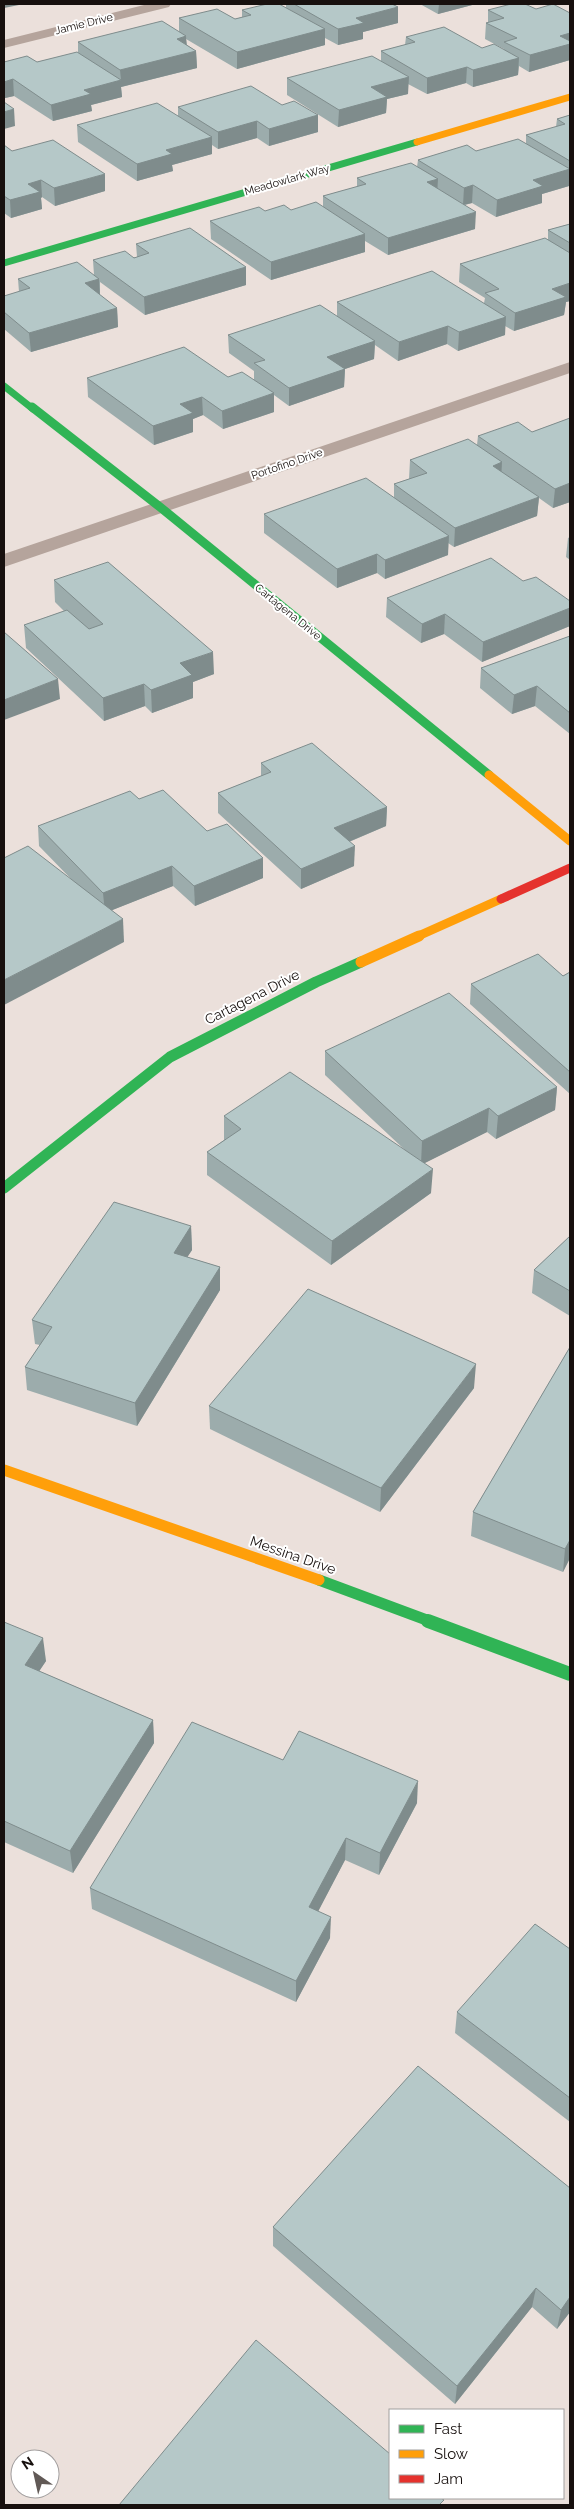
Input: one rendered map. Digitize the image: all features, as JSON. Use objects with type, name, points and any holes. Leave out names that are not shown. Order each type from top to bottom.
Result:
[{"type":"street","name":"Jamie Drive","points":[[4,44],[164,4]]},
{"type":"street","name":"Meadowlark Way","points":[[4,263],[570,97]]},
{"type":"street","name":"Portofino Drive","points":[[4,561],[570,368]]},
{"type":"street","name":"Cartagena Drive","points":[[4,386],[160,507],[570,842]]},
{"type":"street","name":"Cartagena Drive","points":[[4,1188],[170,1057],[316,982],[570,868]]},
{"type":"street","name":"Messina Drive","points":[[4,1470],[373,1599],[570,1674]]},
{"type":"building","points":[[267,4],[279,4],[325,29],[237,52],[179,18],[217,9],[235,19],[251,15],[242,10]]},
{"type":"building","points":[[294,4],[392,4],[398,7],[356,18],[364,23],[338,29]]},
{"type":"building","points":[[511,4],[525,4],[536,9],[553,4],[570,13],[570,33],[560,36],[570,41],[570,44],[530,55],[504,42],[517,38],[486,23],[504,18],[488,10]]},
{"type":"building","points":[[162,21],[186,36],[177,39],[196,51],[120,70],[78,42]]},
{"type":"building","points":[[444,27],[482,48],[494,44],[519,58],[473,70],[467,67],[427,78],[381,51],[415,42],[406,37]]},
{"type":"building","points":[[77,52],[121,80],[84,90],[91,94],[51,105],[13,79],[4,82],[4,62],[27,56],[37,62]]},
{"type":"building","points":[[372,56],[409,77],[371,87],[387,97],[339,110],[287,78]]},
{"type":"building","points":[[251,86],[282,105],[294,101],[318,115],[269,129],[257,121],[218,132],[178,107]]},
{"type":"building","points":[[4,102],[14,109],[4,112]]},
{"type":"building","points":[[157,103],[212,137],[166,150],[172,154],[137,164],[77,125]]},
{"type":"building","points":[[570,115],[570,161],[526,135],[565,124],[557,119]]},
{"type":"building","points":[[518,139],[570,169],[533,180],[543,186],[497,200],[473,185],[464,188],[418,160],[467,145],[476,151]]},
{"type":"building","points":[[53,140],[105,174],[54,188],[41,180],[28,184],[40,192],[10,200],[4,196],[4,145],[12,151]]},
{"type":"building","points":[[411,163],[438,179],[427,182],[476,212],[388,238],[323,196],[366,184],[357,178]]},
{"type":"building","points":[[316,202],[365,234],[271,262],[210,221],[259,207],[265,211],[284,205],[291,210]]},
{"type":"building","points":[[570,224],[570,243],[548,230]]},
{"type":"building","points":[[190,228],[246,267],[144,297],[93,260],[125,251],[134,258],[149,253],[136,244]]},
{"type":"building","points":[[545,238],[570,253],[570,283],[552,289],[566,297],[515,313],[485,293],[499,289],[460,264]]},
{"type":"building","points":[[77,262],[99,279],[85,283],[117,308],[29,333],[4,312],[4,296],[30,288],[18,279]]},
{"type":"building","points":[[432,271],[506,317],[459,332],[448,326],[399,342],[337,302]]},
{"type":"building","points":[[320,305],[375,341],[327,357],[345,369],[289,388],[254,363],[265,360],[228,335]]},
{"type":"building","points":[[184,347],[228,377],[242,372],[274,393],[222,411],[202,397],[180,404],[193,413],[153,426],[87,378]]},
{"type":"building","points":[[570,418],[570,483],[555,489],[478,436],[518,422],[532,432]]},
{"type":"building","points":[[468,439],[502,462],[493,466],[539,497],[455,528],[394,484],[427,473],[410,460]]},
{"type":"building","points":[[366,478],[449,536],[385,560],[377,554],[337,569],[264,514]]},
{"type":"building","points":[[491,558],[523,581],[536,577],[570,601],[570,608],[483,642],[445,614],[422,624],[387,598]]},
{"type":"building","points":[[108,562],[213,652],[180,663],[192,675],[151,690],[144,684],[103,698],[24,625],[67,610],[89,629],[103,624],[54,580]]},
{"type":"building","points":[[4,632],[58,679],[4,700]]},
{"type":"building","points":[[570,636],[570,713],[537,686],[514,695],[481,668]]},
{"type":"building","points":[[312,743],[387,807],[334,828],[355,846],[301,869],[218,793],[271,772],[261,763]]},
{"type":"building","points":[[163,790],[207,831],[227,824],[263,858],[194,886],[172,866],[103,893],[38,826],[130,791],[139,799]]},
{"type":"building","points":[[28,846],[123,919],[4,980],[4,858]]},
{"type":"building","points":[[538,954],[563,976],[570,972],[570,1072],[471,984]]},
{"type":"building","points":[[449,993],[557,1087],[498,1116],[489,1108],[422,1141],[325,1051]]},
{"type":"building","points":[[290,1072],[433,1169],[332,1241],[207,1152],[241,1129],[224,1116]]},
{"type":"building","points":[[114,1202],[191,1226],[174,1253],[220,1267],[135,1403],[25,1367],[52,1327],[32,1320]]},
{"type":"building","points":[[570,1236],[570,1291],[534,1270]]},
{"type":"building","points":[[308,1289],[476,1364],[381,1488],[209,1406]]},
{"type":"building","points":[[570,1347],[570,1540],[565,1549],[473,1512]]},
{"type":"building","points":[[4,1622],[43,1638],[25,1665],[153,1720],[70,1851],[4,1821]]},
{"type":"building","points":[[192,1722],[283,1760],[299,1731],[418,1781],[380,1853],[346,1838],[309,1907],[331,1917],[296,1981],[90,1888]]},
{"type":"building","points":[[535,1924],[570,1949],[570,2098],[457,2012]]},
{"type":"building","points":[[418,2066],[570,2188],[570,2297],[561,2310],[536,2288],[457,2386],[273,2227]]},
{"type":"building","points":[[256,2340],[389,2453],[389,2499],[444,2500],[439,2505],[119,2505]]},
{"type":"traffic: fast","points":[[4,263],[417,142]]},
{"type":"traffic: fast","points":[[4,386],[160,507],[489,775]]},
{"type":"traffic: fast","points":[[4,1188],[170,1057],[316,982],[361,962]]},
{"type":"traffic: fast","points":[[319,1580],[570,1674]]},
{"type":"traffic: slow","points":[[417,142],[570,97]]},
{"type":"traffic: slow","points":[[489,775],[570,841]]},
{"type":"traffic: slow","points":[[361,962],[501,899]]},
{"type":"traffic: slow","points":[[4,1470],[319,1580]]},
{"type":"traffic: jam","points":[[501,899],[570,868]]}]
